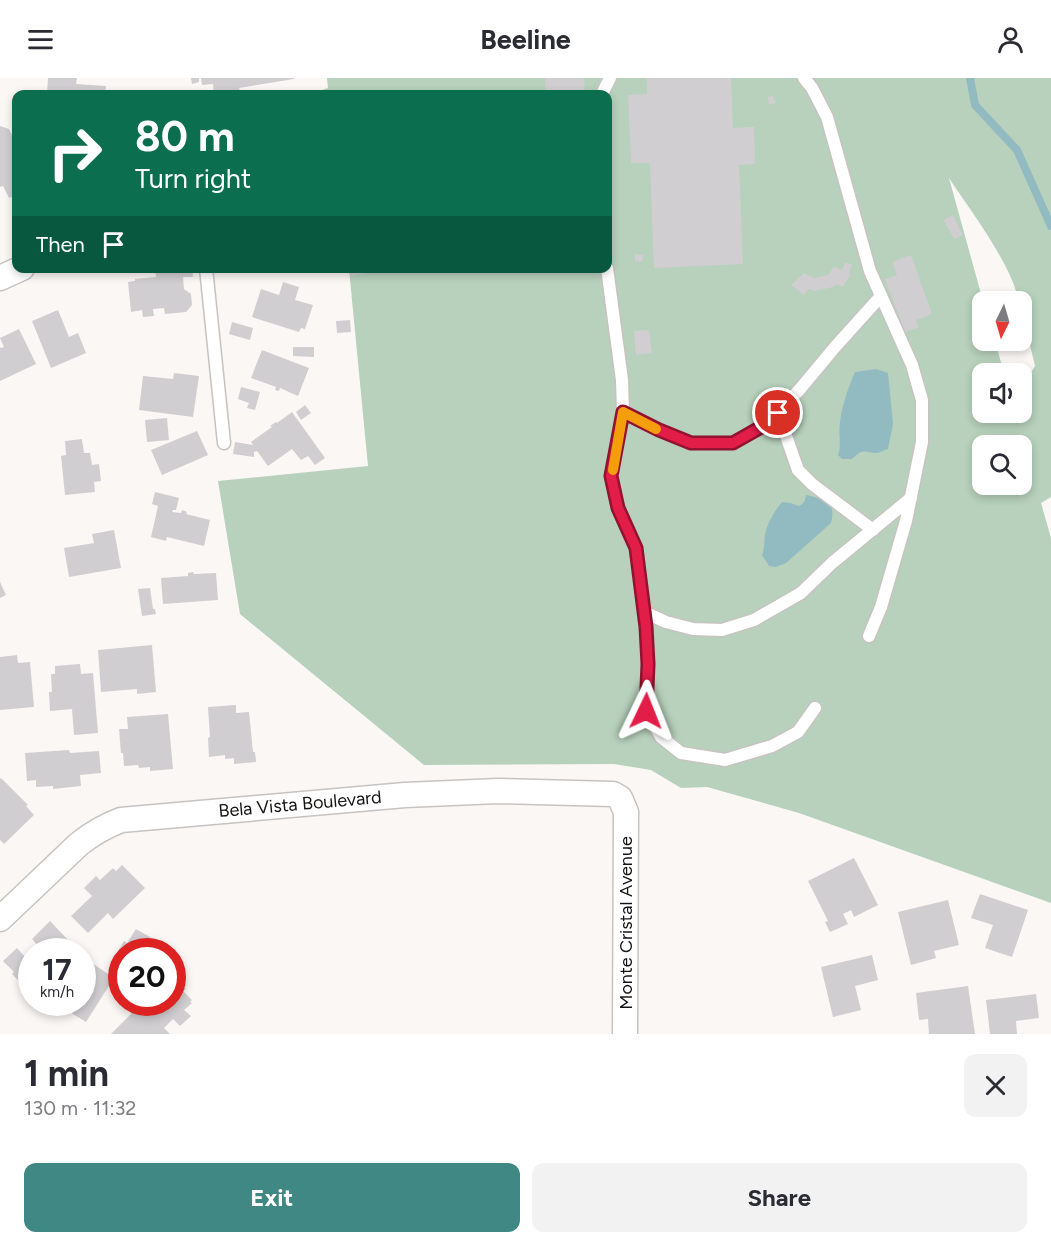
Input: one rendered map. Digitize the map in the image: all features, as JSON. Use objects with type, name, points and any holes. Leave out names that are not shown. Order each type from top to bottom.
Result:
[{"type":"street","name":"Bela Vista Boulevard","points":[[0,919],[93,832],[121,820],[405,795],[498,791],[613,794],[620,798],[626,812]]},
{"type":"street","name":"Monte Cristal Avenue","points":[[625,1034],[626,812]]},
{"type":"lane","points":[[804,78],[812,88],[827,117],[870,271],[912,365],[922,400],[922,442],[906,521],[881,607],[869,636]]},
{"type":"lane","points":[[207,273],[224,443]]},
{"type":"lane","points":[[608,273],[622,381],[623,412],[611,476],[618,508],[636,548],[648,664],[646,711],[661,737],[681,753],[725,760],[772,747],[798,732],[815,708]]},
{"type":"lane","points":[[623,412],[691,443],[733,443],[770,422],[881,296]]},
{"type":"lane","points":[[778,413],[798,470],[812,484],[873,530]]},
{"type":"lane","points":[[644,612],[666,622],[693,629],[722,630],[754,620],[801,593],[832,563],[911,498]]},
{"type":"green space","points":[[327,78],[1051,78],[1051,497],[1041,503],[1051,538],[1051,903],[799,813],[707,787],[681,788],[651,770],[614,764],[424,765],[240,614],[218,481],[368,466],[349,273],[612,273],[612,90],[322,90],[328,88]]},
{"type":"water","points":[[876,369],[888,373],[893,424],[888,449],[877,453],[862,452],[852,459],[842,459],[838,455],[840,426],[842,409],[850,385],[855,372]]},
{"type":"water","points":[[806,495],[827,502],[832,510],[831,523],[786,563],[776,567],[769,566],[762,555],[766,531],[772,517],[782,502],[799,506],[804,503]]},
{"type":"building","points":[[48,78],[77,78],[76,84],[106,86],[106,90],[47,90]]},
{"type":"building","points":[[191,78],[199,78],[199,82],[192,84]]},
{"type":"building","points":[[201,78],[294,78],[239,88],[240,90],[214,90],[213,84],[202,85]]},
{"type":"building","points":[[545,78],[584,78],[585,90],[546,90]]},
{"type":"building","points":[[647,78],[731,78],[733,128],[754,127],[755,164],[739,165],[743,264],[654,268],[650,163],[631,163],[628,95],[647,94]]},
{"type":"building","points":[[773,96],[775,103],[769,105],[768,97]]},
{"type":"building","points":[[0,126],[9,129],[12,135],[12,197],[9,198],[3,186],[0,187]]},
{"type":"building","points":[[953,215],[963,235],[954,239],[944,220]]},
{"type":"building","points":[[635,254],[643,255],[642,262],[635,261]]},
{"type":"building","points":[[911,255],[932,314],[916,320],[919,327],[905,332],[885,279],[897,275],[892,262]]},
{"type":"building","points":[[845,262],[852,265],[849,274],[851,275],[842,287],[837,284],[814,291],[808,289],[804,295],[791,285],[804,273],[814,278],[828,275],[834,267],[842,270]]},
{"type":"building","points":[[156,273],[193,273],[193,277],[183,277],[184,289],[191,294],[192,305],[186,312],[165,314],[164,308],[153,309],[154,316],[143,317],[142,310],[131,312],[128,282],[156,277]]},
{"type":"building","points":[[350,273],[369,273],[350,276]]},
{"type":"building","points":[[283,282],[299,287],[295,300],[313,305],[305,329],[301,328],[299,332],[252,317],[261,289],[279,295]]},
{"type":"building","points":[[58,310],[69,337],[78,333],[86,353],[51,368],[32,321]]},
{"type":"building","points":[[350,320],[351,332],[337,333],[336,321]]},
{"type":"building","points":[[232,322],[253,328],[250,340],[229,334]]},
{"type":"building","points":[[19,329],[36,364],[0,381],[0,348],[4,347],[0,338]]},
{"type":"building","points":[[649,330],[652,353],[636,355],[634,331]]},
{"type":"building","points":[[293,347],[314,347],[314,357],[293,356]]},
{"type":"building","points":[[262,350],[309,368],[298,396],[280,388],[279,391],[275,390],[276,387],[251,378]]},
{"type":"building","points":[[174,373],[199,376],[193,417],[139,410],[143,376],[173,379]]},
{"type":"building","points":[[241,387],[260,392],[255,410],[247,408],[249,403],[238,399]]},
{"type":"building","points":[[305,405],[311,413],[301,420],[296,412]]},
{"type":"building","points":[[292,412],[325,458],[315,465],[308,456],[301,460],[292,449],[268,466],[257,451],[254,452],[254,457],[233,454],[235,442],[253,445],[251,442]]},
{"type":"building","points":[[167,418],[169,440],[147,442],[145,420]]},
{"type":"building","points":[[197,431],[208,455],[162,475],[151,450]]},
{"type":"building","points":[[82,439],[84,453],[90,453],[92,465],[99,464],[101,481],[94,482],[95,492],[65,495],[61,456],[66,455],[65,441]]},
{"type":"building","points":[[155,492],[179,498],[176,510],[172,512],[181,513],[182,510],[187,512],[186,514],[210,520],[204,546],[167,537],[166,541],[151,537],[158,506],[152,504]]},
{"type":"building","points":[[114,530],[121,568],[69,577],[64,548],[94,543],[92,534]]},
{"type":"building","points":[[193,572],[194,574],[216,573],[218,600],[163,604],[161,578],[188,576],[188,573]]},
{"type":"building","points":[[0,582],[6,595],[0,598]]},
{"type":"building","points":[[150,588],[156,614],[142,616],[138,589]]},
{"type":"building","points":[[152,645],[156,692],[137,694],[137,689],[101,692],[98,650]]},
{"type":"building","points":[[17,655],[18,663],[30,662],[34,707],[0,710],[0,657]]},
{"type":"building","points":[[80,664],[81,674],[93,673],[98,733],[74,735],[72,709],[50,711],[51,674],[55,674],[55,666]]},
{"type":"building","points":[[236,705],[236,713],[249,712],[256,762],[234,764],[234,758],[225,759],[225,755],[209,757],[208,707]]},
{"type":"building","points":[[168,714],[173,769],[150,771],[150,767],[124,766],[119,729],[128,729],[127,717]]},
{"type":"building","points":[[69,750],[70,753],[99,751],[101,773],[80,775],[81,786],[53,789],[53,786],[36,787],[36,780],[27,781],[25,753]]},
{"type":"building","points":[[1,778],[28,805],[26,806],[34,815],[4,844],[0,840]]},
{"type":"building","points":[[854,858],[878,905],[854,917],[851,910],[843,914],[848,924],[830,932],[825,922],[828,921],[808,881]]},
{"type":"building","points":[[122,865],[145,888],[113,919],[108,913],[88,933],[71,916],[92,896],[84,888],[96,876],[100,880],[113,868],[116,871]]},
{"type":"building","points":[[980,894],[1028,910],[1012,957],[985,948],[993,925],[971,918]]},
{"type":"building","points":[[948,900],[959,945],[934,951],[936,958],[911,965],[898,912]]},
{"type":"building","points":[[50,921],[66,938],[33,938]]},
{"type":"building","points":[[136,929],[152,938],[130,938]]},
{"type":"building","points":[[18,949],[18,980],[12,974],[14,972],[3,961]]},
{"type":"building","points":[[872,955],[878,980],[855,986],[861,1010],[833,1017],[821,967]]},
{"type":"building","points":[[96,966],[108,974],[108,987],[96,1006]]},
{"type":"building","points":[[968,986],[975,1034],[929,1034],[928,1019],[919,1020],[916,993]]},
{"type":"building","points":[[186,994],[192,1000],[190,1002],[192,1003],[186,1008]]},
{"type":"building","points":[[1036,994],[1039,1018],[1016,1021],[1017,1034],[990,1034],[986,1000]]},
{"type":"building","points":[[186,1012],[191,1016],[180,1026],[173,1019],[164,1028],[170,1034],[111,1034],[129,1016],[186,1016]]},
{"type":"building","points":[[76,1016],[90,1016],[86,1022]]},
{"type":"waterway","points":[[970,78],[975,105],[1017,150],[1051,226]]},
{"type":"slow traffic","points":[[613,470],[623,412],[656,429]]},
{"type":"route","points":[[646,711],[648,664],[646,627],[636,548],[618,508],[611,476],[623,412],[691,443],[733,443],[770,422],[778,413]]}]
